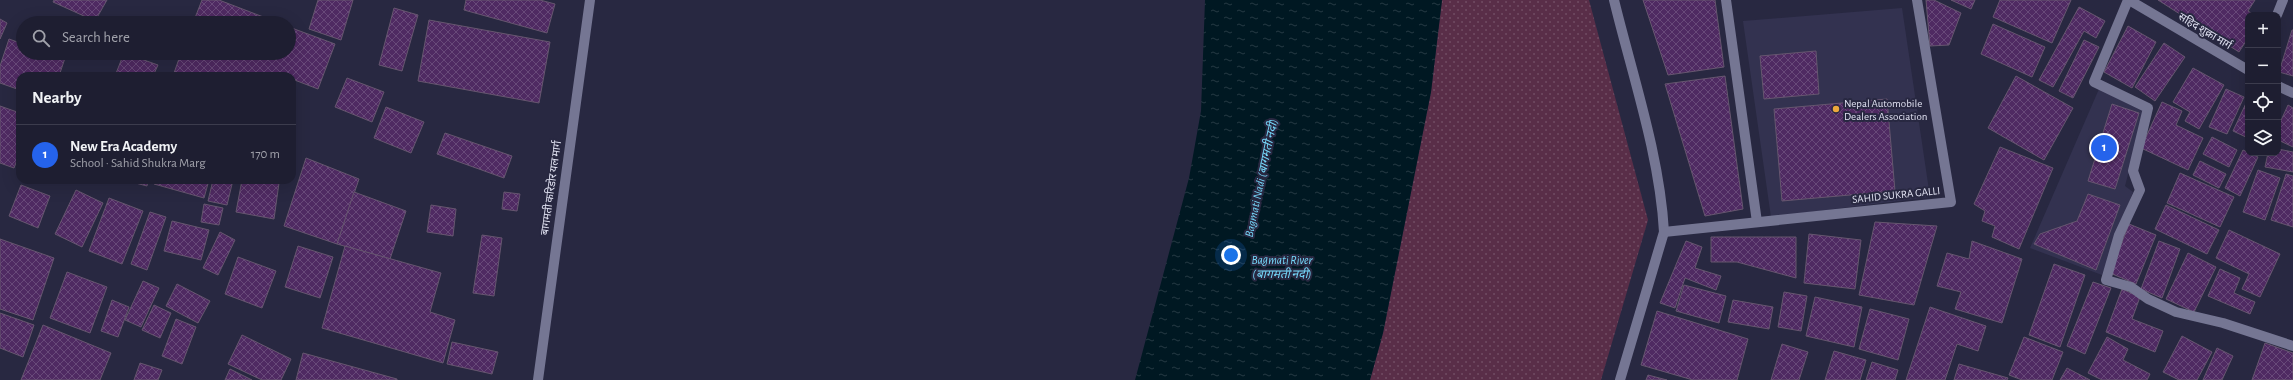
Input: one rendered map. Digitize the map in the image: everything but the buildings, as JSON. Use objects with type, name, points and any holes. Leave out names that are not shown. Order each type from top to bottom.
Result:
[{"type":"street","name":"बागमती करिडोर यल मार्ग","points":[[538,380],[590,0]]},
{"type":"street","points":[[1614,0],[1652,153],[1663,209],[1664,232],[1620,380]]},
{"type":"street","points":[[1726,0],[1757,222]]},
{"type":"street","name":"SAHID SUKRA GALLI","points":[[1664,232],[1951,202],[1917,0]]},
{"type":"street","points":[[2129,0],[2094,82],[2148,108],[2133,171],[2140,190],[2120,235],[2106,280],[2131,287],[2176,312],[2223,323],[2293,346]]},
{"type":"street","name":"सहिद शुक्रा मार्ग","points":[[2129,0],[2245,68]]},
{"type":"street","points":[[2278,12],[2283,0]]},
{"type":"street","points":[[2281,87],[2293,93]]},
{"type":"shaded area","points":[[1442,0],[1589,0],[1648,220],[1601,380],[1370,380],[1383,333],[1431,92]]},
{"type":"shaded area","name":"Nepal Automobile Dealers Association","points":[[1902,8],[1930,197],[1771,217],[1743,21]]},
{"type":"shaded area","points":[[2099,89],[2145,109],[2125,186],[2133,192],[2102,275],[2030,248]]},
{"type":"water","name":"Bagmati River (बागमती नदी)","points":[[1205,0],[1442,0],[1431,92],[1383,333],[1370,380],[1135,380],[1189,178],[1201,111]]},
{"type":"place","name":"Nepal Automobile Dealers Association","points":[[1836,109]]},
{"type":"place","name":"New Era Academy","points":[[2104,148]]},
{"type":"water label","name":"Bagmati Nadi (बागमती नदी)","points":[[1261,178]]}]
